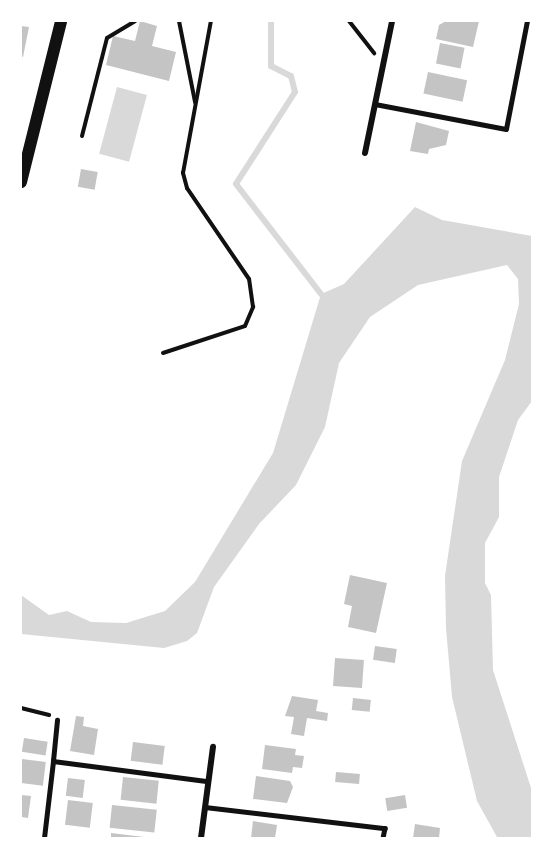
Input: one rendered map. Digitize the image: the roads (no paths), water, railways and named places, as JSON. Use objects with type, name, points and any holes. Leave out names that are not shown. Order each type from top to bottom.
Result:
[{"type":"main road","points":[[21,182],[61,21]]},
{"type":"street","points":[[366,153],[392,21]]},
{"type":"street","points":[[201,838],[213,747]]},
{"type":"lane","points":[[375,104],[506,129],[527,21]]},
{"type":"lane","points":[[44,838],[57,720]]},
{"type":"lane","points":[[53,761],[208,781]]},
{"type":"lane","points":[[205,807],[385,828],[383,838]]},
{"type":"waterway","points":[[271,21],[271,66],[291,76],[295,92],[236,184],[321,294]]}]
